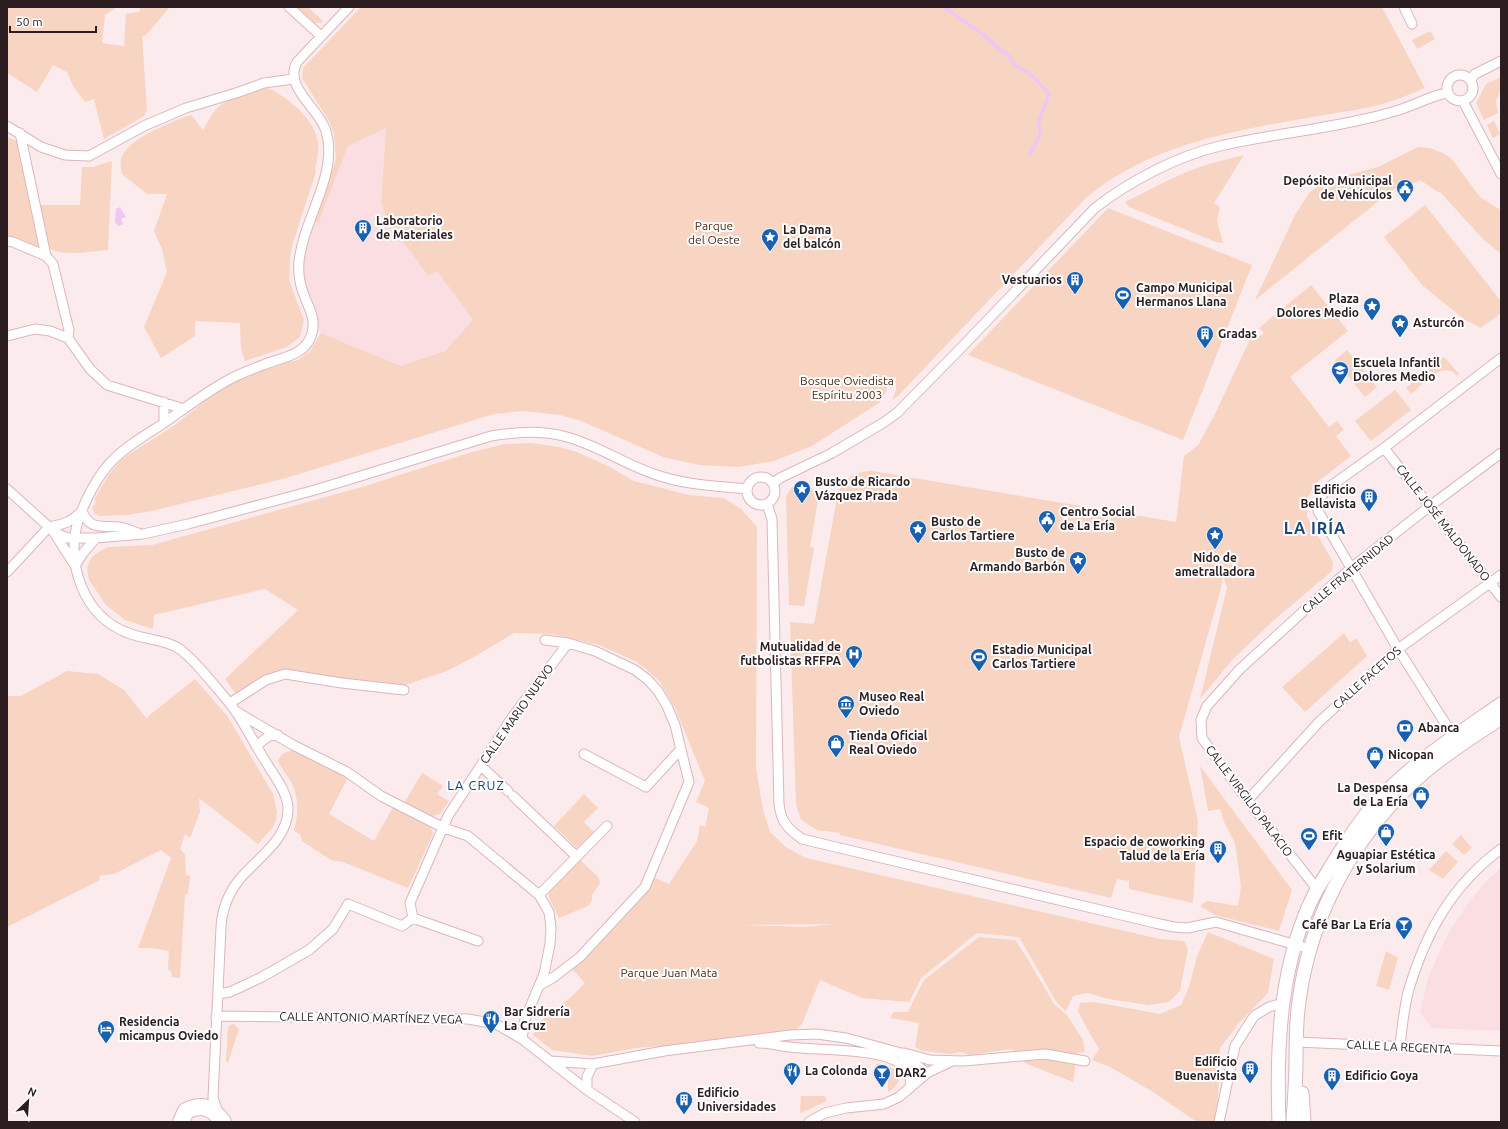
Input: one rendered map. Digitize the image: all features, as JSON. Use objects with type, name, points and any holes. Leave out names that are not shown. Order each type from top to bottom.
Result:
[{"type":"highway","points":[[181,1122],[186,1111],[208,1102],[221,1120]]},
{"type":"main road","points":[[1279,1122],[1278,1090],[1283,1003],[1295,945],[1308,907],[1317,889],[1355,828],[1378,800],[1406,774],[1454,737],[1501,704]]},
{"type":"main road","points":[[1294,1122],[1296,1042],[1299,1001],[1304,969],[1322,912],[1339,877],[1357,846],[1392,803],[1427,770],[1501,718]]},
{"type":"main road","points":[[1296,1042],[1304,1122]]},
{"type":"main road","points":[[1270,1122],[1278,1090]]},
{"type":"street","points":[[289,7],[321,36]]},
{"type":"street","points":[[208,1102],[218,994],[222,918],[226,902],[237,882],[282,832],[288,814],[288,807],[284,794],[236,712],[202,671],[180,649],[117,629],[103,618],[93,607],[86,597],[79,581],[75,566],[75,539],[82,511],[102,472],[110,463],[129,447],[212,389],[264,364],[295,354],[304,348],[311,335],[314,322],[313,316],[302,288],[299,263],[303,243],[326,170],[329,149],[326,132],[322,121],[299,91],[293,79],[294,68],[297,62],[349,7]]},
{"type":"street","points":[[1404,7],[1412,24]]},
{"type":"street","points":[[1470,80],[1475,74],[1501,62]]},
{"type":"street","points":[[1455,75],[1463,75],[1470,80],[1473,88],[1470,96],[1460,101],[1452,99],[1447,92],[1447,84],[1451,78],[1455,75]]},
{"type":"street","points":[[7,126],[41,147],[59,153],[89,156],[144,126],[186,108],[264,83],[293,79]]},
{"type":"street","points":[[773,484],[780,478],[832,453],[883,424],[897,413],[1095,208],[1112,194],[1150,173],[1188,156],[1218,146],[1351,122],[1400,110],[1447,92]]},
{"type":"street","points":[[1463,100],[1501,174]]},
{"type":"street","points":[[20,133],[46,256]]},
{"type":"street","points":[[7,242],[13,242],[46,256],[53,264],[69,330],[68,338]]},
{"type":"street","points":[[17,323],[18,333]]},
{"type":"street","points":[[7,336],[35,329],[50,331],[68,338],[90,369],[107,385],[184,409]]},
{"type":"street","points":[[1454,737],[1398,649],[1318,511],[1320,498],[1328,488],[1384,448],[1501,358]]},
{"type":"street","points":[[164,402],[164,422]]},
{"type":"street","points":[[7,489],[50,528],[60,535],[75,539],[143,534],[188,524],[315,490],[491,436],[510,433],[545,433],[567,437],[655,474],[698,485],[747,489]]},
{"type":"street","name":"CALLE JOSÉ MALDONADO","points":[[1384,448],[1501,597]]},
{"type":"street","name":"CALLE FRATERNIDAD","points":[[1207,706],[1240,669],[1351,568],[1501,453]]},
{"type":"street","points":[[756,478],[766,478],[773,484],[775,488],[774,496],[767,504],[760,506],[752,502],[747,494],[747,489],[756,478]]},
{"type":"street","points":[[767,504],[772,519],[779,804],[780,814],[784,824],[792,832],[802,839],[1155,923],[1187,928],[1216,922],[1310,949]]},
{"type":"street","points":[[7,572],[50,528],[72,520],[82,511]]},
{"type":"street","points":[[82,511],[84,517],[93,525],[101,527],[120,527],[143,534]]},
{"type":"street","points":[[50,528],[75,566]]},
{"type":"street","points":[[75,566],[83,553],[96,538]]},
{"type":"street","name":"CALLE FACETOS","points":[[1248,800],[1319,722],[1398,649],[1501,575]]},
{"type":"street","points":[[540,985],[554,977],[580,957],[645,887],[689,782],[675,725],[667,706],[658,691],[647,679],[636,670],[617,660],[568,643],[545,640]]},
{"type":"street","name":"CALLE MARIO NUEVO","points":[[413,918],[410,903],[448,816],[511,719],[568,643]]},
{"type":"street","points":[[230,703],[266,680],[285,674],[342,683],[404,690]]},
{"type":"street","name":"CALLE VIRGILIO PALACIO","points":[[1207,706],[1201,720],[1202,738],[1317,889]]},
{"type":"street","points":[[236,712],[347,772],[381,796],[444,828],[468,836],[539,894],[549,912],[551,928],[549,954],[540,985],[525,1019],[522,1039]]},
{"type":"street","points":[[256,746],[269,736],[278,735]]},
{"type":"street","points":[[584,754],[646,787],[681,749]]},
{"type":"street","points":[[481,766],[576,856]]},
{"type":"street","points":[[539,894],[607,826]]},
{"type":"street","points":[[1400,1046],[1409,990],[1425,944],[1434,926],[1443,911],[1462,886],[1475,871],[1501,848]]},
{"type":"street","points":[[218,994],[230,992],[262,977],[309,950],[333,929],[348,904],[402,926],[413,918],[478,942]]},
{"type":"street","points":[[1219,1122],[1235,1046],[1254,1016],[1270,1007],[1283,1003]]},
{"type":"street","name":"CALLE ANTONIO MARTÍNEZ VEGA","points":[[216,1016],[468,1019],[496,1024],[522,1039],[588,1090],[635,1122]]},
{"type":"street","points":[[816,1049],[817,1034]]},
{"type":"street","points":[[550,1061],[593,1064],[664,1051],[790,1035],[817,1034],[846,1038],[930,1060],[954,1061],[1045,1054],[1085,1061]]},
{"type":"street","points":[[737,1042],[765,1043],[789,1047],[868,1053],[892,1060],[904,1066],[910,1074],[911,1087]]},
{"type":"street","name":"CALLE LA REGENTA","points":[[1296,1042],[1501,1051]]},
{"type":"street","points":[[901,1052],[927,1073]]},
{"type":"street","points":[[809,1122],[825,1113],[846,1108],[884,1104],[899,1097],[927,1073],[954,1061]]},
{"type":"street","points":[[588,1090],[587,1077],[593,1064]]},
{"type":"shaded area","points":[[386,127],[381,203],[437,271],[473,320],[445,351],[401,366],[314,329],[301,281],[304,244],[311,220],[318,222],[348,146]]},
{"type":"shaded area","points":[[120,207],[126,217],[121,219],[123,224],[118,226],[115,222],[116,209]]},
{"type":"shaded area","points":[[1501,868],[1501,1031],[1432,1028],[1420,1012],[1428,978],[1450,930],[1467,905],[1487,880]]},
{"type":"green space","points":[[7,7],[117,7],[105,15],[102,43],[124,46],[126,14],[139,12],[141,7],[170,7],[146,35],[142,36],[147,110],[144,116],[104,139],[94,99],[85,102],[73,86],[67,72],[53,65],[37,92],[7,73]]},
{"type":"green space","points":[[297,7],[308,7],[323,21],[321,23],[315,23]]},
{"type":"green space","name":"Parque del Oeste","points":[[361,7],[1382,7],[1425,88],[1379,105],[1258,127],[1197,142],[1167,152],[1139,164],[1111,179],[1086,198],[897,397],[892,400],[896,390],[896,377],[887,378],[887,390],[879,403],[812,446],[774,461],[738,467],[699,465],[663,457],[581,421],[560,415],[522,411],[494,414],[286,478],[152,511],[127,515],[99,516],[94,513],[92,508],[96,502],[94,500],[109,474],[122,459],[175,425],[205,401],[233,383],[264,368],[298,360],[310,351],[321,333],[401,366],[445,351],[473,320],[437,271],[428,275],[390,224],[381,203],[386,128],[348,146],[318,223],[315,222],[336,158],[334,134],[329,121],[302,78],[303,68]]},
{"type":"green space","points":[[1430,31],[1435,39],[1417,49],[1412,40]]},
{"type":"green space","points":[[1501,77],[1501,89],[1496,101],[1498,113],[1484,120],[1476,103],[1486,84]]},
{"type":"green space","points":[[268,88],[283,96],[304,115],[314,129],[318,141],[316,172],[292,246],[290,260],[289,280],[304,320],[300,337],[287,347],[245,361],[241,349],[240,323],[195,321],[195,336],[161,358],[144,327],[167,272],[162,249],[154,231],[167,194],[147,194],[122,174],[121,158],[132,144],[141,137],[162,126],[191,115],[203,130],[214,111],[228,101],[240,95]]},
{"type":"green space","points":[[1494,121],[1500,134],[1493,138],[1487,125]]},
{"type":"green space","points":[[7,137],[17,141],[33,213],[39,250],[7,237]]},
{"type":"green space","points":[[1418,147],[1430,148],[1451,158],[1480,197],[1501,210],[1501,254],[1483,239],[1440,192],[1420,180],[1409,185],[1405,180],[1255,300],[1295,215],[1309,193],[1325,181],[1378,167]]},
{"type":"green space","points":[[1244,155],[1214,203],[1220,207],[1217,221],[1223,243],[1216,242],[1129,207],[1125,202],[1168,180],[1194,169]]},
{"type":"green space","points":[[112,161],[108,250],[68,253],[60,252],[48,247],[40,205],[80,205],[82,167],[93,167]]},
{"type":"green space","points":[[1425,205],[1501,301],[1501,313],[1481,328],[1465,320],[1422,285],[1384,237]]},
{"type":"green space","name":"Campo Municipal Hermanos Llana","points":[[1108,208],[1252,265],[1183,440],[968,355]]},
{"type":"green space","name":"Estadio Municipal Carlos Tartiere","points":[[1311,285],[1348,331],[1290,377],[1329,427],[1337,421],[1344,430],[1336,436],[1351,456],[1316,483],[1307,499],[1307,517],[1333,562],[1332,571],[1274,620],[1233,659],[1200,699],[1227,588],[1223,576],[1220,592],[1179,737],[1198,821],[1193,903],[1129,889],[1129,881],[1117,879],[1111,898],[840,835],[840,833],[817,830],[801,820],[796,804],[790,622],[814,624],[838,492],[848,479],[855,474],[872,471],[1176,522],[1184,456],[1198,445],[1215,414],[1253,333],[1257,338],[1264,333],[1259,328]]},
{"type":"green space","points":[[1347,350],[1377,387],[1365,397],[1335,360]]},
{"type":"green space","points":[[1444,357],[1459,374],[1457,376],[1446,370],[1439,372],[1433,375],[1411,394],[1406,388]]},
{"type":"green space","points":[[1395,390],[1411,410],[1371,441],[1355,421]]},
{"type":"green space","name":"Parque Juan Mata","points":[[531,443],[559,447],[577,452],[610,467],[634,481],[689,495],[724,498],[741,509],[757,527],[756,768],[763,810],[770,832],[787,848],[806,858],[1160,939],[1184,941],[1188,949],[1180,991],[1169,1002],[1148,1005],[1109,999],[1087,993],[1073,996],[1066,1011],[1057,1003],[1019,937],[977,933],[921,978],[909,1002],[862,998],[820,980],[802,1024],[790,1035],[769,1038],[636,1048],[592,1056],[552,1050],[533,1035],[540,1022],[572,996],[585,983],[572,969],[589,954],[653,877],[669,884],[697,841],[700,825],[705,827],[709,808],[696,802],[705,781],[675,708],[660,682],[635,661],[599,645],[551,634],[514,633],[447,671],[402,686],[282,671],[236,694],[225,679],[298,610],[265,589],[154,615],[153,629],[125,620],[106,605],[89,580],[87,568],[91,558],[98,552],[108,547],[152,545],[362,487],[472,452],[505,444]],"holes":[[[836,924],[803,927],[744,925]]]},
{"type":"green space","points":[[798,484],[809,486],[814,490],[818,500],[810,547],[814,548],[804,606],[789,605],[786,497],[791,488]]},
{"type":"green space","points":[[1344,633],[1350,643],[1356,638],[1367,656],[1305,712],[1282,687]]},
{"type":"green space","points":[[67,671],[98,674],[124,690],[146,718],[195,679],[228,717],[273,794],[277,812],[276,820],[273,827],[258,844],[199,798],[200,812],[190,838],[185,834],[180,849],[185,854],[186,875],[190,876],[188,894],[185,895],[180,978],[172,977],[171,971],[168,970],[169,951],[153,948],[138,948],[171,858],[161,850],[114,874],[99,876],[100,880],[7,927],[7,696],[21,696]]},
{"type":"green space","points":[[294,750],[336,771],[347,779],[329,814],[374,841],[393,807],[431,827],[433,834],[408,888],[343,862],[331,860],[302,841],[300,834],[294,831],[297,808],[295,792],[278,761],[279,758],[286,752]]},
{"type":"green space","points":[[1200,766],[1292,890],[1279,931],[1215,915],[1200,906],[1207,901],[1238,906],[1241,886],[1235,843],[1225,824],[1220,809],[1208,811]]},
{"type":"green space","points":[[422,773],[443,786],[437,794],[449,801],[440,814],[432,816],[404,803]]},
{"type":"green space","points":[[584,794],[598,808],[584,822],[594,832],[577,848],[554,826]]},
{"type":"green space","points":[[1461,835],[1472,848],[1464,855],[1452,844]]},
{"type":"green space","points":[[1446,851],[1458,862],[1443,879],[1429,870]]},
{"type":"green space","points":[[579,859],[599,878],[600,883],[592,895],[592,901],[588,906],[559,918],[549,898],[549,893]]},
{"type":"green space","points":[[1208,932],[1274,959],[1268,993],[1239,1023],[1220,1048],[1218,1097],[1215,1122],[1197,1122],[1153,1092],[1110,1067],[1092,1060],[1099,1049],[1078,1011],[1080,1003],[1095,1002],[1160,1014],[1181,1005],[1189,987],[1197,956]]},
{"type":"green space","points":[[979,937],[1015,940],[1054,1004],[1067,1015],[1083,1040],[1085,1052],[1077,1053],[1073,1082],[1027,1064],[1011,1049],[971,1055],[960,1052],[950,1054],[923,1051],[915,1047],[919,1023],[890,1018],[894,1012],[908,1012],[924,980]]},
{"type":"green space","points":[[1386,951],[1398,958],[1389,990],[1376,986]]},
{"type":"green space","points":[[234,1024],[239,1029],[228,1063],[226,1061],[228,1028],[230,1025]]},
{"type":"green space","points":[[877,1063],[888,1066],[898,1072],[899,1081],[894,1088],[888,1092],[888,1074],[872,1073]]},
{"type":"green space","points":[[801,1096],[825,1096],[827,1100],[801,1113]]},
{"type":"waterway","points":[[944,7],[988,38],[1008,55],[1015,65],[1030,74],[1049,94],[1038,123],[1041,133],[1030,154]]},
{"type":"place","name":"Depósito Municipal de Vehículos","points":[[1405,203]]},
{"type":"place","name":"Laboratorio de Materiales","points":[[363,243]]},
{"type":"place","name":"La Dama del balcón","points":[[770,252]]},
{"type":"place","name":"Vestuarios","points":[[1075,295]]},
{"type":"place","name":"Campo Municipal Hermanos Llana","points":[[1123,310]]},
{"type":"place","name":"Plaza Dolores Medio","points":[[1372,321]]},
{"type":"place","name":"Asturcón","points":[[1400,338]]},
{"type":"place","name":"Gradas","points":[[1205,349]]},
{"type":"place","name":"Escuela Infantil Dolores Medio","points":[[1340,385]]},
{"type":"place","name":"Busto de Ricardo Vázquez Prada","points":[[802,504]]},
{"type":"place","name":"Edificio Bellavista","points":[[1369,512]]},
{"type":"place","name":"Centro Social de La Ería","points":[[1047,534]]},
{"type":"place","name":"Busto de Carlos Tartiere","points":[[918,544]]},
{"type":"place","name":"Nido de ametralladora","points":[[1215,550]]},
{"type":"place","name":"Busto de Armando Barbón","points":[[1078,575]]},
{"type":"place","name":"Mutualidad de futbolistas RFFPA","points":[[854,669]]},
{"type":"place","name":"Estadio Municipal Carlos Tartiere","points":[[979,672]]},
{"type":"place","name":"Museo Real Oviedo","points":[[846,719]]},
{"type":"place","name":"Abanca","points":[[1405,743]]},
{"type":"place","name":"Tienda Oficial Real Oviedo","points":[[836,758]]},
{"type":"place","name":"Nicopan","points":[[1375,770]]},
{"type":"place","name":"La Despensa de La Ería","points":[[1421,810]]},
{"type":"place","name":"Aguapiar Estética y Solarium","points":[[1386,847]]},
{"type":"place","name":"Efit","points":[[1309,851]]},
{"type":"place","name":"Espacio de coworking Talud de la Ería","points":[[1218,864]]},
{"type":"place","name":"Café Bar La Ería","points":[[1404,940]]},
{"type":"place","name":"Bar Sidrería La Cruz","points":[[491,1034]]},
{"type":"place","name":"Residencia micampus Oviedo","points":[[106,1044]]},
{"type":"place","name":"Edificio Buenavista","points":[[1250,1084]]},
{"type":"place","name":"La Colonda","points":[[792,1086]]},
{"type":"place","name":"DAR2","points":[[882,1088]]},
{"type":"place","name":"Edificio Goya","points":[[1332,1091]]},
{"type":"place","name":"Edificio Universidades","points":[[684,1115]]},
{"type":"district","name":"LA IRÍA","points":[[1315,528]]},
{"type":"district","name":"LA CRUZ","points":[[476,785]]},
{"type":"park label","name":"Bosque Oviedista Espíritu 2003","points":[[847,388]]}]
